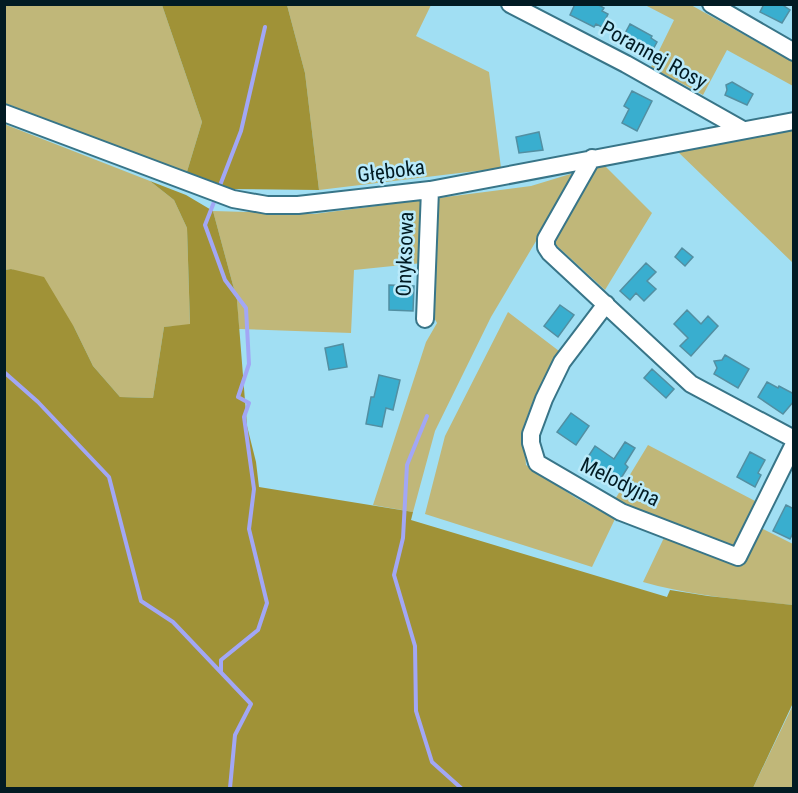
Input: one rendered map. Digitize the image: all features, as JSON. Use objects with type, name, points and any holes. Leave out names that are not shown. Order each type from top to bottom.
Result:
[{"type":"street","name":"Porannej Rosy","points":[[510,4],[626,63],[743,130]]},
{"type":"street","points":[[711,4],[794,52]]},
{"type":"street","name":"Głęboka","points":[[4,113],[233,198],[267,205],[298,205],[430,190],[794,122]]},
{"type":"street","points":[[592,158],[546,239],[546,247],[550,253],[691,384],[794,439]]},
{"type":"street","name":"Onyksowa","points":[[425,319],[430,190]]},
{"type":"street","name":"Melodyjna","points":[[606,304],[562,362],[544,399],[531,434],[531,443],[537,463],[621,512],[738,557],[794,444]]},
{"type":"shaded area","points":[[4,5],[162,5],[202,122],[186,175],[5,103]]},
{"type":"shaded area","points":[[162,5],[287,5],[305,73],[319,190],[224,189],[186,175],[202,122]]},
{"type":"shaded area","points":[[287,5],[431,5],[416,36],[489,72],[501,168],[319,190],[305,73]]},
{"type":"shaded area","points":[[645,5],[691,5],[793,62],[793,86],[727,50],[703,95],[651,67],[674,20]]},
{"type":"shaded area","points":[[4,124],[150,181],[174,200],[187,228],[190,325],[164,327],[153,398],[120,397],[93,366],[74,327],[12,269],[5,270]]},
{"type":"shaded area","points":[[793,130],[793,263],[676,150]]},
{"type":"shaded area","points":[[602,163],[652,213],[605,290],[556,245],[553,237],[598,165]]},
{"type":"shaded area","points":[[577,172],[491,317],[435,431],[413,512],[373,505],[426,342],[437,323],[431,312],[432,262],[354,270],[351,333],[239,329],[237,300],[213,211],[314,214],[531,186]]},
{"type":"shaded area","points":[[150,181],[186,195],[213,211],[237,300],[247,426],[256,462],[259,487],[413,512],[411,520],[667,597],[670,590],[793,605],[793,703],[753,788],[5,788],[5,270],[11,269],[44,277],[74,327],[93,366],[120,397],[153,398],[164,327],[190,324],[187,228],[174,200]]},
{"type":"shaded area","points":[[508,312],[559,351],[534,398],[523,428],[526,465],[576,498],[615,519],[592,567],[425,514],[445,436]]},
{"type":"shaded area","points":[[648,445],[757,502],[747,521],[793,544],[793,605],[699,594],[643,582],[671,523],[614,501]]},
{"type":"shaded area","points":[[793,705],[793,788],[753,788]]},
{"type":"building","points":[[575,4],[597,4],[604,8],[602,11],[608,14],[602,27],[596,24],[594,27],[570,15]]},
{"type":"building","points":[[764,4],[781,4],[790,10],[782,23],[760,12]]},
{"type":"building","points":[[630,24],[652,36],[651,38],[657,42],[651,53],[645,50],[643,52],[621,41]]},
{"type":"building","points":[[732,82],[753,94],[747,105],[725,95],[726,85]]},
{"type":"building","points":[[632,91],[652,101],[637,131],[622,123],[629,109],[624,106]]},
{"type":"building","points":[[539,132],[543,150],[519,153],[516,137]]},
{"type":"building","points":[[682,248],[693,257],[685,266],[675,257]]},
{"type":"building","points":[[646,263],[656,272],[647,281],[656,289],[644,301],[636,293],[630,300],[620,291]]},
{"type":"building","points":[[389,285],[414,286],[413,311],[389,310]]},
{"type":"building","points":[[560,305],[574,315],[558,337],[544,326]]},
{"type":"building","points":[[687,310],[701,324],[708,316],[718,326],[691,356],[680,346],[688,338],[674,324]]},
{"type":"building","points":[[343,344],[347,367],[329,370],[325,348]]},
{"type":"building","points":[[725,355],[749,369],[738,388],[714,374],[717,368],[714,361],[722,360]]},
{"type":"building","points":[[652,369],[674,389],[666,398],[644,378]]},
{"type":"building","points":[[379,375],[400,380],[393,410],[386,408],[382,427],[366,424],[371,397],[374,397]]},
{"type":"building","points":[[767,382],[794,394],[794,401],[783,414],[758,397]]},
{"type":"building","points":[[571,413],[589,426],[576,445],[557,432]]},
{"type":"building","points":[[625,442],[635,448],[625,464],[628,467],[618,483],[586,460],[595,446],[614,459]]},
{"type":"building","points":[[750,452],[765,460],[758,473],[761,475],[755,487],[737,477]]},
{"type":"building","points":[[786,505],[794,509],[794,531],[790,539],[773,531]]},
{"type":"waterway","points":[[219,188],[241,131],[265,27]]},
{"type":"waterway","points":[[216,197],[205,225],[225,280],[246,308],[249,364],[238,397],[249,403],[244,417],[254,489],[249,529],[267,603],[258,630],[221,660],[221,672]]},
{"type":"waterway","points":[[4,372],[38,402],[109,477],[141,601],[173,622],[251,704],[235,735],[230,788]]},
{"type":"waterway","points":[[427,416],[407,465],[403,538],[394,575],[415,646],[416,711],[432,762],[461,788]]}]
